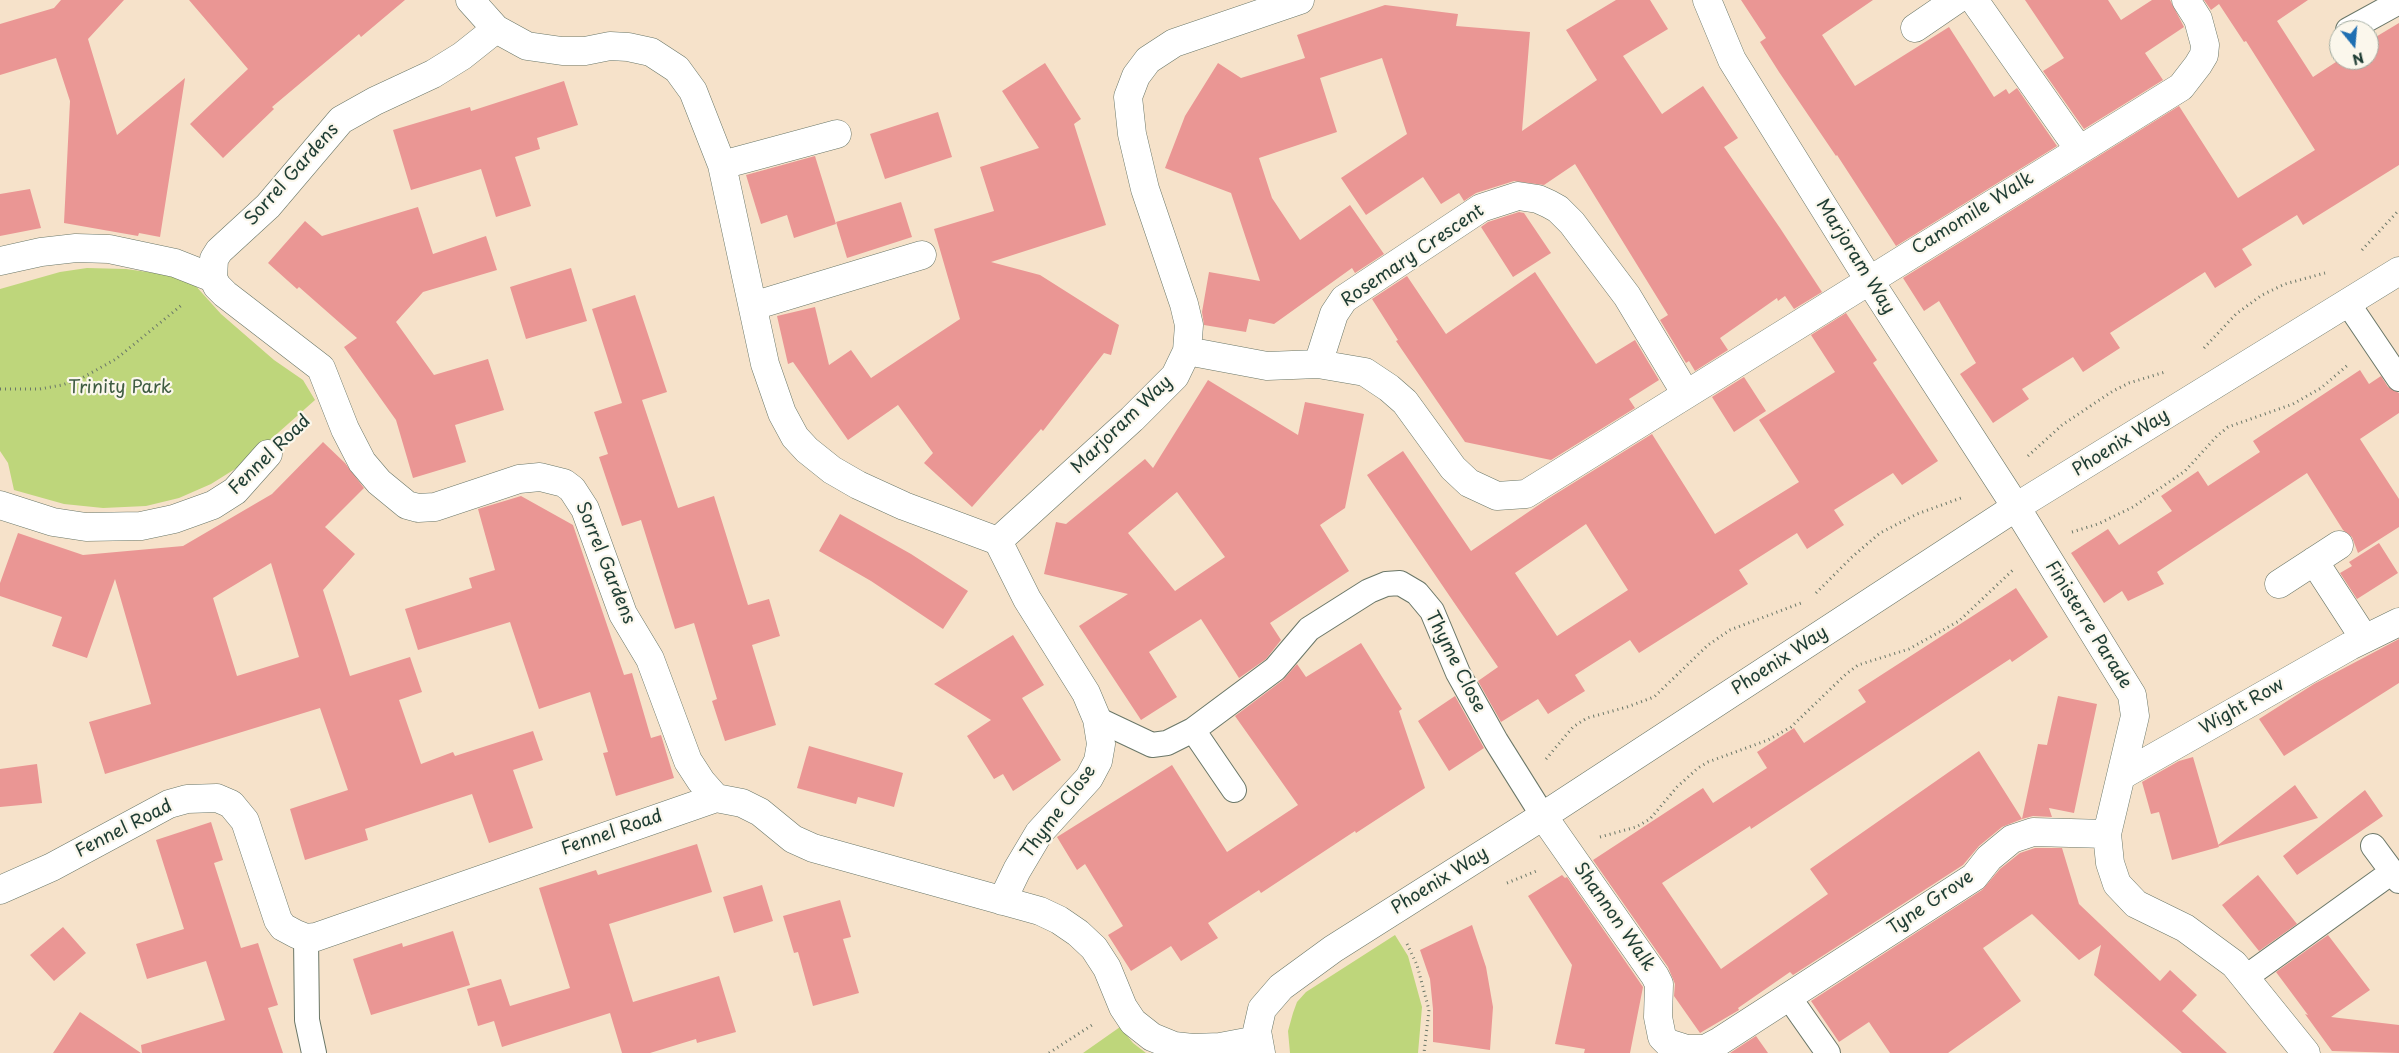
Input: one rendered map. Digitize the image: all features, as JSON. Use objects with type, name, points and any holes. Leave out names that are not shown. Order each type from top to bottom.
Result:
[{"type":"street","points":[[470,0],[496,29],[527,46],[546,50],[585,51],[610,46],[628,47],[651,52],[677,69],[693,91],[722,165],[765,364],[774,394],[795,436],[807,450],[832,470],[858,485],[904,506],[998,541]]},
{"type":"street","name":"Marjoram Way","points":[[998,541],[1138,413],[1175,376],[1187,351],[1188,324],[1184,304],[1145,189],[1132,134],[1127,104],[1129,90],[1136,76],[1148,60],[1174,43],[1300,0]]},
{"type":"street","name":"Marjoram Way","points":[[1707,0],[1732,60],[1869,280],[2016,508]]},
{"type":"street","points":[[1915,28],[1956,0]]},
{"type":"street","points":[[1974,0],[2078,148]]},
{"type":"street","name":"Camomile Walk","points":[[1869,280],[2078,148],[2181,86],[2198,65],[2205,45],[2203,32],[2186,0]]},
{"type":"street","name":"Sorrel Gardens","points":[[217,284],[214,259],[218,251],[268,206],[341,120],[374,101],[433,74],[462,56],[496,29]]},
{"type":"street","points":[[722,165],[837,134]]},
{"type":"street","name":"Rosemary Crescent","points":[[1318,364],[1334,314],[1344,299],[1481,208],[1510,197],[1524,196],[1538,199],[1558,209],[1585,238],[1627,296],[1686,394]]},
{"type":"street","name":"Sorrel Gardens","points":[[0,261],[41,252],[76,248],[109,249],[175,262],[217,284],[321,368],[345,429],[362,462],[379,482],[407,505],[418,508],[435,507],[506,483],[533,478],[552,478],[564,483],[572,489],[585,509],[623,614],[650,659],[688,760],[701,781],[716,798]]},
{"type":"street","points":[[753,306],[922,255]]},
{"type":"street","name":"Phoenix Way","points":[[1259,1047],[1258,1022],[1262,1009],[1281,987],[1333,949],[1543,816],[2016,508],[2399,270]]},
{"type":"street","points":[[1187,351],[1267,366],[1318,364],[1358,370],[1373,376],[1405,402],[1453,468],[1469,483],[1490,494],[1520,496],[1531,492],[1869,280]]},
{"type":"street","name":"Fennel Road","points":[[0,505],[53,522],[86,527],[141,526],[174,520],[213,505],[235,491],[268,454]]},
{"type":"street","name":"Finisterre Parade","points":[[2016,508],[2132,695],[2135,716],[2107,834],[2112,873],[2124,894],[2136,904],[2186,928],[2219,951],[2246,977],[2306,1053]]},
{"type":"street","name":"Thyme Close","points":[[998,541],[1027,599],[1086,693],[1098,719],[1101,744],[1098,761],[1089,778],[1039,833],[1017,870],[1002,902]]},
{"type":"street","points":[[2279,584],[2339,545]]},
{"type":"street","points":[[2314,561],[2364,638]]},
{"type":"street","name":"Wight Row","points":[[2121,776],[2364,638],[2399,622]]},
{"type":"street","name":"Fennel Road","points":[[0,890],[52,867],[168,804],[187,799],[218,798],[230,804],[245,821],[278,920],[290,932],[306,938],[316,937],[716,798]]},
{"type":"street","points":[[716,798],[742,803],[760,812],[793,839],[813,848],[1040,911],[1078,933],[1094,948],[1107,968],[1123,1007],[1142,1032],[1174,1046],[1259,1047]]},
{"type":"street","name":"Shannon Walk","points":[[1543,816],[1655,976],[1660,993],[1659,1028],[1662,1038],[1677,1050]]},
{"type":"street","name":"Tyne Grove","points":[[1677,1050],[1705,1049],[1974,877],[1989,858],[2012,839],[2033,832],[2107,834]]},
{"type":"lane","points":[[2366,20],[2399,2]]},
{"type":"lane","points":[[2347,302],[2399,379]]},
{"type":"lane","name":"Thyme Close","points":[[1098,719],[1152,745],[1167,743],[1193,730],[1275,669],[1308,629],[1369,590],[1386,584],[1400,583],[1417,593],[1432,611],[1458,673],[1543,816]]},
{"type":"lane","points":[[1193,730],[1234,790]]},
{"type":"lane","points":[[2246,977],[2396,877],[2373,846]]},
{"type":"lane","points":[[306,938],[307,1020],[314,1053]]},
{"type":"lane","points":[[1788,996],[1828,1053]]},
{"type":"path","points":[[2359,253],[2399,210]]},
{"type":"path","points":[[2200,352],[2236,314],[2262,295],[2285,284],[2330,270]]},
{"type":"path","points":[[0,389],[40,389],[62,385],[82,378],[116,359],[193,297],[217,284]]},
{"type":"path","points":[[1500,887],[1570,854],[1592,839],[1644,823],[1656,813],[1677,787],[1698,768],[1768,740],[1791,727],[1846,674],[1858,665],[1909,648],[1943,632],[1975,608],[2014,568],[2069,534],[2118,514],[2171,482],[2185,471],[2217,436],[2228,427],[2281,409],[2321,388],[2345,368],[2371,338]]},
{"type":"path","points":[[1814,595],[1852,557],[1880,533],[1916,514],[1969,495],[2024,461],[2062,424],[2113,391],[2129,383],[2167,372]]},
{"type":"path","name":"Fennel Road","points":[[268,454],[333,396]]},
{"type":"path","points":[[1521,780],[1544,761],[1573,727],[1587,718],[1654,697],[1708,645],[1730,630],[1808,599]]},
{"type":"path","points":[[1387,914],[1407,944],[1417,965],[1429,1010],[1424,1053]]},
{"type":"path","points":[[1407,944],[1416,939]]},
{"type":"path","points":[[1051,1052],[1123,1007]]},
{"type":"green space","name":"Trinity Park","points":[[87,268],[126,269],[183,277],[194,284],[221,314],[274,360],[303,380],[315,400],[243,464],[211,484],[179,498],[146,506],[103,508],[64,504],[14,490],[8,463],[0,451],[0,289],[60,272]]},
{"type":"green space","points":[[1395,935],[1408,956],[1422,1007],[1418,1053],[1290,1053],[1288,1031],[1297,1002],[1306,992]]},
{"type":"green space","points":[[1120,1027],[1133,1043],[1146,1053],[1083,1053]]},
{"type":"building","points":[[61,0],[124,0],[88,39],[117,135],[185,78],[160,237],[139,233],[138,236],[64,223],[70,101],[56,58],[0,75],[0,24],[54,8]]},
{"type":"building","points":[[189,0],[405,0],[361,37],[359,34],[272,107],[274,109],[223,158],[190,124],[248,69]]},
{"type":"building","points":[[1616,0],[1650,0],[1668,29],[1623,56],[1662,114],[1703,86],[1738,138],[1724,147],[1822,292],[1794,309],[1785,296],[1778,301],[1777,298],[1720,338],[1728,350],[1695,371],[1689,361],[1686,363],[1660,320],[1668,315],[1575,164],[1544,185],[1514,181],[1476,193],[1464,201],[1459,193],[1441,204],[1423,177],[1366,215],[1341,178],[1407,134],[1382,58],[1320,78],[1337,132],[1259,158],[1272,198],[1300,240],[1350,205],[1384,254],[1355,273],[1352,268],[1274,324],[1249,319],[1246,332],[1204,325],[1202,312],[1209,272],[1260,281],[1231,193],[1165,168],[1185,116],[1218,63],[1241,78],[1305,58],[1297,35],[1385,5],[1458,14],[1456,26],[1530,32],[1522,131],[1597,80],[1566,30]]},
{"type":"building","points":[[1741,0],[1873,0],[1822,35],[1855,86],[1949,27],[1994,97],[2006,89],[2009,94],[2017,88],[2057,146],[1896,246],[1760,42],[1766,38]]},
{"type":"building","points":[[2025,0],[2108,0],[2121,20],[2152,0],[2170,0],[2184,27],[2145,53],[2163,80],[2084,129],[2043,71],[2064,58]]},
{"type":"building","points":[[2204,0],[2308,0],[2277,21],[2313,77],[2329,67],[2329,70],[2379,70],[2379,35],[2399,23],[2399,165],[2303,225],[2297,215],[2242,249],[2252,265],[2215,288],[2205,272],[2110,333],[2120,348],[2083,372],[2073,357],[2022,389],[2029,399],[1993,423],[1960,374],[1976,363],[1939,301],[1924,311],[1903,278],[2179,106],[2238,198],[2315,150],[2246,41],[2244,42],[2219,4],[2211,10]]},
{"type":"building","points":[[1045,63],[1081,119],[1074,124],[1106,225],[991,262],[1040,275],[1119,325],[1111,355],[1104,353],[1043,431],[1041,429],[972,507],[924,463],[933,453],[898,405],[848,440],[793,362],[788,364],[777,316],[815,307],[829,365],[851,350],[871,378],[960,319],[934,229],[994,211],[980,167],[1039,148],[1002,91]]},
{"type":"building","points":[[564,81],[578,125],[537,138],[540,149],[515,157],[531,206],[496,217],[481,169],[411,190],[393,130],[470,107],[471,111]]},
{"type":"building","points":[[938,112],[952,157],[885,179],[870,134]]},
{"type":"building","points":[[815,156],[836,224],[794,238],[787,215],[761,224],[746,175]]},
{"type":"building","points":[[30,189],[41,228],[0,236],[0,194]]},
{"type":"building","points":[[901,202],[912,237],[847,258],[836,222]]},
{"type":"building","points":[[418,207],[433,254],[486,236],[497,270],[423,292],[396,322],[434,375],[488,359],[504,410],[455,425],[466,462],[413,478],[396,420],[344,347],[357,338],[299,287],[297,289],[268,263],[305,221],[322,236]]},
{"type":"building","points":[[1519,212],[1524,213],[1551,253],[1513,277],[1481,227],[1488,222]]},
{"type":"building","points":[[571,268],[587,321],[526,339],[510,287]]},
{"type":"building","points":[[1535,272],[1596,364],[1635,340],[1659,380],[1629,399],[1635,408],[1551,460],[1465,442],[1396,341],[1398,340],[1372,299],[1407,276],[1446,334]]},
{"type":"building","points":[[635,295],[667,392],[642,400],[678,508],[714,496],[748,605],[769,599],[780,636],[752,645],[776,725],[725,741],[712,701],[717,699],[694,623],[675,629],[641,520],[622,526],[599,457],[608,454],[594,412],[622,403],[592,309]]},
{"type":"building","points":[[1846,313],[1877,360],[1873,363],[1938,461],[1902,485],[1893,473],[1834,510],[1844,525],[1807,549],[1797,533],[1739,570],[1748,584],[1639,653],[1630,640],[1575,675],[1585,691],[1548,714],[1538,699],[1501,722],[1478,681],[1498,667],[1367,475],[1403,451],[1471,551],[1546,500],[1652,434],[1715,534],[1799,482],[1759,420],[1835,372],[1811,335]],"holes":[[[1586,524],[1628,590],[1557,636],[1515,573]]]},
{"type":"building","points":[[2360,370],[2369,384],[2381,376],[2388,387],[2399,393],[2399,413],[2360,439],[2399,499],[2399,527],[2358,553],[2352,537],[2343,530],[2307,473],[2157,572],[2164,584],[2128,601],[2122,591],[2104,603],[2071,553],[2108,529],[2119,545],[2172,511],[2161,496],[2198,471],[2208,486],[2260,452],[2253,441]]},
{"type":"building","points":[[1744,377],[1766,411],[1734,432],[1712,397]]},
{"type":"building","points":[[1208,380],[1298,435],[1305,402],[1364,414],[1345,508],[1320,525],[1349,571],[1270,623],[1281,640],[1266,659],[1239,678],[1201,619],[1149,652],[1177,697],[1141,720],[1079,626],[1128,594],[1044,574],[1056,522],[1066,524],[1145,459],[1153,468]],"holes":[[[1177,492],[1225,557],[1175,591],[1128,533]]]},
{"type":"building","points":[[323,442],[345,463],[364,488],[325,527],[355,554],[323,590],[350,676],[410,657],[422,692],[399,700],[421,764],[453,752],[455,756],[533,731],[543,760],[513,770],[533,828],[489,843],[472,794],[365,829],[368,840],[305,860],[290,809],[348,790],[320,708],[105,774],[89,722],[151,704],[115,579],[87,658],[52,646],[62,617],[0,596],[0,583],[18,533],[83,555],[183,546],[272,494]],"holes":[[[271,563],[299,657],[237,676],[213,598]]]},
{"type":"building","points":[[521,496],[573,525],[624,675],[632,673],[651,738],[661,735],[674,778],[616,796],[603,753],[608,752],[590,692],[539,709],[510,622],[418,650],[405,609],[472,588],[469,578],[495,570],[478,509]]},
{"type":"building","points":[[840,514],[911,554],[968,591],[943,629],[871,581],[819,551]]},
{"type":"building","points":[[2379,543],[2398,573],[2357,599],[2340,573],[2352,566],[2349,562]]},
{"type":"building","points":[[2016,588],[2048,637],[2012,662],[2010,659],[1751,829],[1750,826],[1662,883],[1721,969],[1828,894],[1810,869],[1979,751],[2022,819],[2002,827],[1979,846],[1963,865],[1793,975],[1790,972],[1738,1008],[1739,1010],[1700,1033],[1674,996],[1675,984],[1668,967],[1593,860],[1703,788],[1713,803],[1767,768],[1757,752],[1794,728],[1804,743],[1866,702],[1858,690]]},
{"type":"building","points":[[1013,635],[1044,685],[1022,698],[1061,760],[1013,791],[1003,774],[994,779],[967,736],[991,720],[934,684]]},
{"type":"building","points":[[2399,639],[2399,683],[2284,756],[2259,719],[2314,684]]},
{"type":"building","points":[[1361,643],[1402,709],[1399,711],[1425,788],[1356,833],[1355,831],[1261,893],[1259,890],[1208,923],[1218,938],[1181,961],[1171,946],[1131,971],[1108,935],[1123,926],[1085,864],[1077,870],[1057,837],[1172,765],[1227,852],[1298,805],[1235,716],[1283,680],[1297,664],[1306,677]]},
{"type":"building","points":[[1455,696],[1484,748],[1449,771],[1418,721]]},
{"type":"building","points":[[2058,696],[2097,704],[2074,813],[2049,808],[2052,817],[2033,816],[2022,819],[2038,744],[2047,745]]},
{"type":"building","points":[[809,746],[903,773],[894,807],[858,797],[856,804],[797,788]]},
{"type":"building","points":[[2193,757],[2219,847],[2172,860],[2159,812],[2151,814],[2142,782],[2179,761]]},
{"type":"building","points":[[37,764],[42,803],[0,807],[0,769]]},
{"type":"building","points":[[2295,785],[2318,818],[2218,845]]},
{"type":"building","points":[[2365,790],[2383,816],[2297,875],[2283,856]]},
{"type":"building","points":[[211,822],[223,860],[214,863],[241,948],[258,943],[278,1005],[268,1008],[283,1053],[142,1053],[141,1045],[225,1020],[206,961],[147,979],[136,944],[184,929],[156,840]]},
{"type":"building","points":[[697,844],[712,892],[609,924],[633,1002],[719,976],[736,1032],[697,1043],[696,1039],[650,1053],[622,1053],[610,1013],[502,1047],[494,1021],[478,1026],[467,989],[501,979],[510,1006],[570,988],[539,888],[596,870],[598,875]]},
{"type":"building","points":[[2035,848],[2062,848],[2079,904],[2160,981],[2170,970],[2197,995],[2182,1011],[2227,1053],[2182,1053],[2094,975],[2101,945],[2079,960],[2032,914],[1983,948],[2021,1001],[1948,1053],[1890,1053],[1869,1022],[1839,1042],[1811,1001],[1982,890],[2000,869],[2020,853]]},
{"type":"building","points":[[1562,875],[1565,878],[1567,877],[1643,987],[1630,1053],[1584,1053],[1585,1049],[1555,1044],[1572,965],[1528,896]]},
{"type":"building","points":[[2258,875],[2297,924],[2259,951],[2222,905]]},
{"type":"building","points":[[762,885],[773,921],[734,933],[723,897]]},
{"type":"building","points":[[840,900],[851,937],[843,939],[859,993],[813,1006],[798,952],[794,953],[783,916]]},
{"type":"building","points":[[1472,925],[1486,967],[1493,1007],[1490,1050],[1433,1042],[1433,1009],[1430,979],[1420,950]]},
{"type":"building","points":[[63,927],[86,953],[54,981],[30,955]]},
{"type":"building","points":[[453,931],[470,985],[371,1015],[353,959],[402,943],[403,947]]},
{"type":"building","points":[[2328,935],[2370,990],[2331,1017],[2399,1025],[2399,1053],[2332,1051],[2276,972]]},
{"type":"building","points":[[80,1012],[141,1053],[53,1053]]},
{"type":"building","points":[[1756,1036],[1768,1053],[1730,1053]]}]
